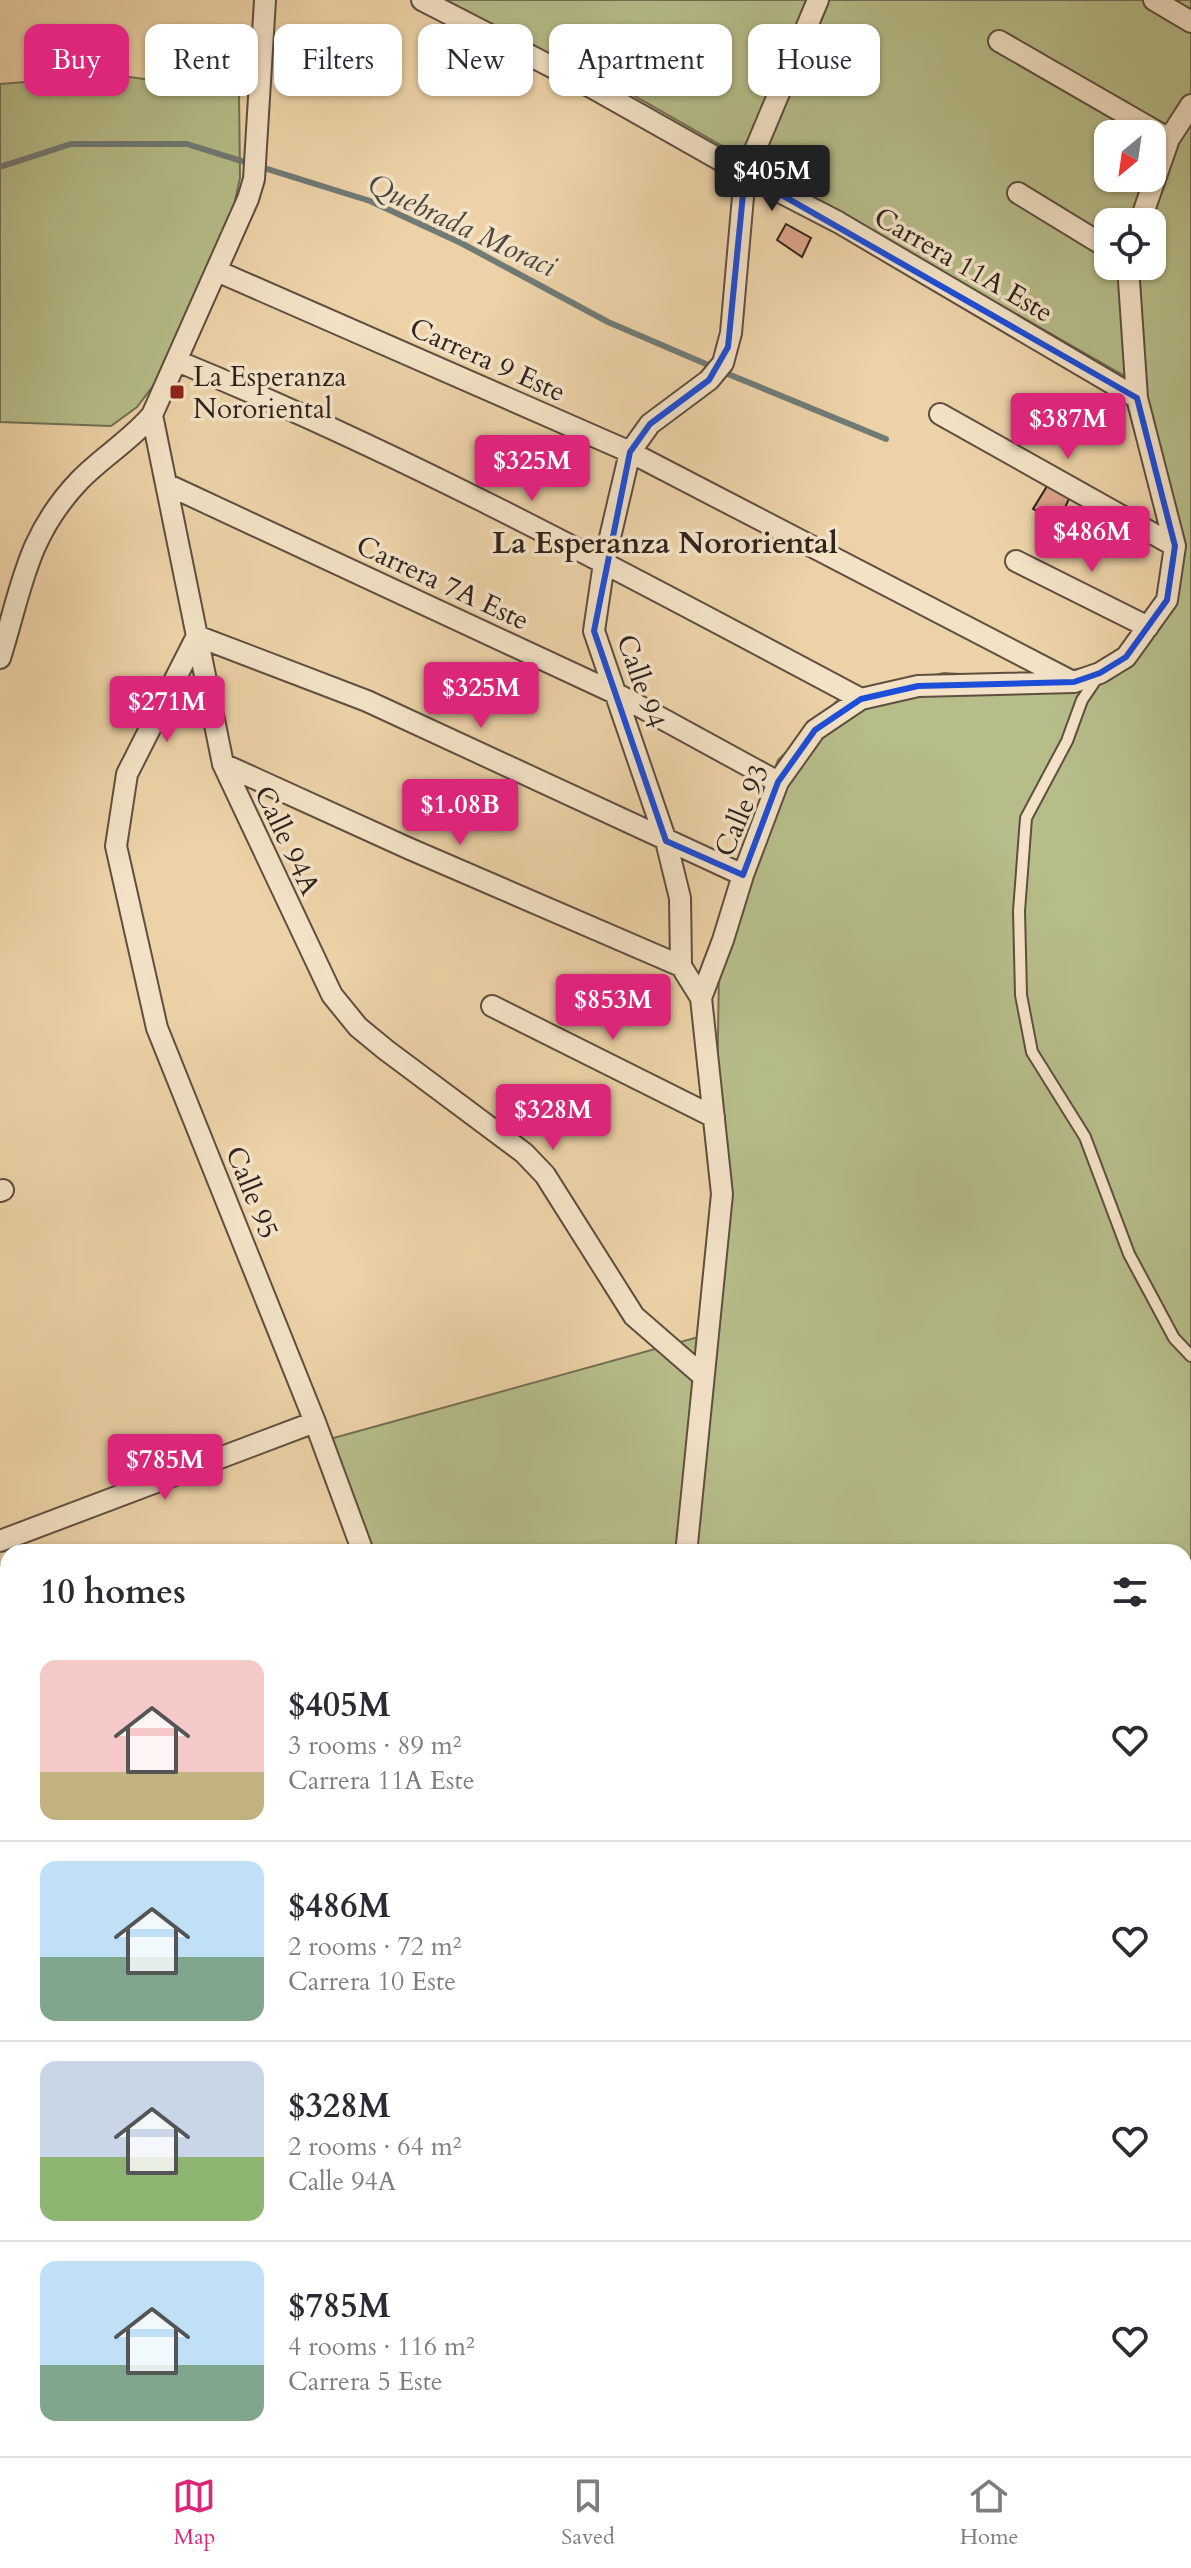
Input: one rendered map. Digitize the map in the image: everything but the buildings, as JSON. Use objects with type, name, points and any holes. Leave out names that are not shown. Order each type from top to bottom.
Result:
[{"type":"street","points":[[0,658],[23,574],[36,541],[55,509],[80,480],[134,436],[152,415],[217,271],[254,179],[265,0]]},
{"type":"street","name":"Carrera 11A Este","points":[[422,0],[593,88],[745,174],[838,222],[1137,398]]},
{"type":"street","name":"Calle 94","points":[[681,966],[680,898],[666,841],[594,631],[604,563],[630,452],[650,424],[709,380],[723,363],[731,333],[745,174],[818,0]]},
{"type":"street","points":[[1154,0],[1191,22]]},
{"type":"street","points":[[999,41],[1169,139]]},
{"type":"street","points":[[1145,208],[1169,139],[1191,105]]},
{"type":"street","points":[[1018,193],[1094,239]]},
{"type":"street","name":"Carrera 9 Este","points":[[217,271],[630,452],[1074,682]]},
{"type":"street","name":"Calle 93","points":[[687,1544],[722,1194],[701,998],[743,875],[778,782],[815,730],[861,699],[918,686],[1074,682],[1100,673],[1126,657],[1167,600],[1175,546],[1137,398],[1129,280]]},
{"type":"street","points":[[177,361],[278,402],[604,563],[861,699]]},
{"type":"street","points":[[940,414],[1175,546]]},
{"type":"street","name":"Calle 94A","points":[[152,415],[223,764],[332,995],[367,1035],[524,1153],[545,1175],[634,1316],[703,1376]]},
{"type":"street","name":"Carrera 7A Este","points":[[166,484],[617,694],[778,782]]},
{"type":"street","points":[[1016,561],[1148,627]]},
{"type":"street","points":[[197,636],[367,701],[743,875]]},
{"type":"street","name":"Calle 95","points":[[197,636],[127,774],[116,846],[157,1028],[315,1422],[360,1544]]},
{"type":"street","points":[[223,764],[681,966],[701,998]]},
{"type":"street","points":[[492,1006],[714,1117]]},
{"type":"street","points":[[0,1541],[315,1422]]},
{"type":"lane","points":[[1100,673],[1082,700],[1067,741],[1026,818],[1019,911],[1021,995],[1032,1052],[1085,1137],[1129,1254],[1174,1338],[1191,1356]]},
{"type":"highlighted area","points":[[745,174],[1137,398],[1175,546],[1167,600],[1126,657],[1100,673],[1074,682],[918,686],[861,699],[815,730],[778,782],[743,875],[666,841],[594,631],[630,452],[650,424],[709,380],[728,347]]},
{"type":"green space","points":[[440,0],[1191,0],[1191,1544],[365,1544],[330,1439],[713,1333],[719,973],[747,847],[778,760],[845,693],[944,673],[1030,678],[1114,662],[1167,604],[1179,523],[1128,378],[634,96],[732,96],[732,24],[549,24],[549,54],[533,46],[533,24],[489,24]]},
{"type":"green space","points":[[129,77],[145,79],[145,96],[239,96],[240,178],[232,214],[156,382],[137,407],[111,426],[0,422],[0,84],[24,82],[24,96],[129,96]]},
{"type":"waterway","name":"Quebrada Moraci","points":[[0,167],[71,144],[187,144],[370,201],[461,243],[608,322],[713,367]]},
{"type":"waterway","name":"Quebrada Moraci","points":[[723,372],[886,439]]},
{"type":"place","name":"La Esperanza Nororiental","points":[[177,392]]},
{"type":"district","name":"La Esperanza Nororiental","points":[[665,543]]}]
